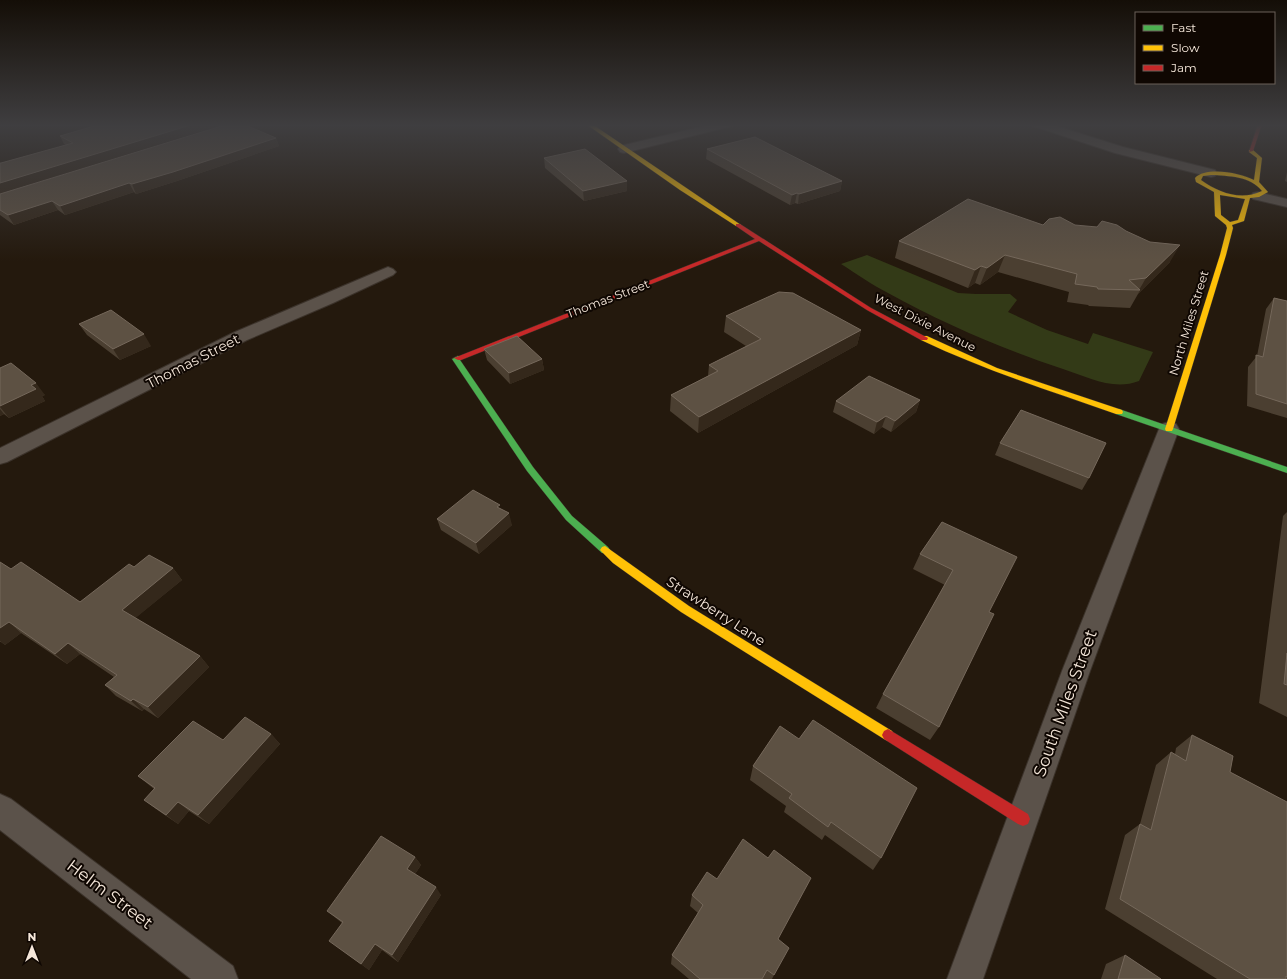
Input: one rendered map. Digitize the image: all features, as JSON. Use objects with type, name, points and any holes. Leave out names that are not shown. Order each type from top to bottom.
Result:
[{"type":"main road","name":"West Dixie Avenue","points":[[654,170],[869,309],[941,347],[1015,376],[1287,470]]},
{"type":"main road","points":[[1224,173],[1227,170]]},
{"type":"main road","points":[[1217,192],[1218,216],[1229,224],[1241,221],[1256,191],[1257,170]]},
{"type":"main road","points":[[1211,173],[1224,173],[1244,178],[1256,191],[1217,192],[1202,184],[1198,181],[1198,178],[1211,173]]},
{"type":"main road","name":"North Miles Street","points":[[1169,429],[1223,255],[1230,228],[1229,224]]},
{"type":"main road","name":"Thomas Street","points":[[456,358],[760,239]]},
{"type":"main road","name":"Strawberry Lane","points":[[456,358],[530,469],[556,502],[569,518],[616,560],[685,609],[1023,819]]},
{"type":"street","points":[[1172,170],[1198,178]]},
{"type":"street","points":[[1198,170],[1211,173]]},
{"type":"street","points":[[1256,191],[1287,196]]},
{"type":"street","points":[[1256,191],[1287,203]]},
{"type":"street","name":"Thomas Street","points":[[0,457],[241,336],[327,300],[388,272]]},
{"type":"street","name":"South Miles Street","points":[[965,979],[1078,665],[1169,429]]},
{"type":"street","name":"Helm Street","points":[[0,810],[220,979]]},
{"type":"green space","points":[[867,255],[958,293],[1010,294],[1017,300],[1008,312],[1047,330],[1088,344],[1093,333],[1153,352],[1139,381],[1129,384],[1110,384],[1091,379],[1018,353],[952,325],[882,290],[841,264]]},
{"type":"building","points":[[0,170],[44,170],[0,183]]},
{"type":"building","points":[[79,170],[180,170],[132,184],[129,183],[60,206],[52,201],[8,215],[0,210],[0,194]]},
{"type":"building","points":[[558,170],[612,170],[627,181],[583,191]]},
{"type":"building","points":[[745,170],[820,170],[842,181],[792,195]]},
{"type":"building","points":[[968,199],[1043,225],[1049,219],[1060,217],[1075,225],[1097,227],[1102,221],[1117,225],[1126,231],[1150,242],[1180,245],[1146,278],[1129,280],[1140,290],[1098,289],[1097,287],[1075,284],[1077,274],[1005,255],[987,268],[981,266],[975,270],[899,241]]},
{"type":"building","points":[[779,292],[793,293],[861,330],[699,417],[671,395],[718,371],[709,365],[761,339],[726,316]]},
{"type":"building","points":[[1274,298],[1287,301],[1287,404],[1256,394],[1256,355],[1263,357]]},
{"type":"building","points":[[111,310],[144,334],[113,349],[79,324]]},
{"type":"building","points":[[517,336],[542,359],[509,373],[484,349]]},
{"type":"building","points":[[11,363],[36,383],[31,385],[36,389],[0,406],[0,368]]},
{"type":"building","points":[[869,376],[920,400],[895,421],[886,416],[877,422],[836,401]]},
{"type":"building","points":[[1021,410],[1106,443],[1089,478],[1000,443]]},
{"type":"building","points":[[473,490],[500,505],[497,507],[509,513],[476,543],[437,519]]},
{"type":"building","points":[[942,522],[1017,557],[989,612],[994,614],[939,727],[883,694],[953,570],[920,554]]},
{"type":"building","points":[[149,555],[173,568],[122,610],[200,656],[148,707],[133,699],[131,701],[105,685],[117,675],[68,643],[55,654],[9,622],[0,628],[0,562],[11,569],[21,562],[80,602],[129,564],[134,567]]},
{"type":"building","points":[[1287,653],[1287,685],[1284,684]]},
{"type":"building","points":[[245,717],[271,734],[198,815],[178,802],[166,815],[144,800],[155,788],[138,776],[193,721],[223,740]]},
{"type":"building","points":[[813,720],[917,788],[881,858],[831,822],[828,827],[789,798],[792,794],[753,766],[780,726],[799,739]]},
{"type":"building","points":[[1192,735],[1233,756],[1230,772],[1287,802],[1286,979],[1250,979],[1120,899],[1140,824],[1151,830],[1171,752],[1186,761]]},
{"type":"building","points":[[381,836],[415,857],[407,869],[436,887],[392,955],[375,944],[361,964],[329,941],[343,922],[327,911]]},
{"type":"building","points":[[743,839],[768,858],[774,850],[811,878],[778,939],[789,948],[774,975],[767,970],[762,979],[700,979],[672,955],[703,905],[692,895],[707,872],[717,879]]},
{"type":"building","points":[[1125,955],[1161,979],[1118,979]]},
{"type":"traffic: fast","points":[[458,358],[456,359],[530,469],[569,518],[605,550]]},
{"type":"traffic: fast","points":[[1119,412],[1287,470]]},
{"type":"traffic: slow","points":[[654,170],[738,225]]},
{"type":"traffic: slow","points":[[1256,183],[1258,170]]},
{"type":"traffic: slow","points":[[1211,173],[1241,176],[1255,182],[1261,186],[1265,192],[1257,196],[1248,197],[1230,196],[1221,193],[1198,181],[1198,178],[1201,175],[1211,173]]},
{"type":"traffic: slow","points":[[1217,192],[1218,216],[1229,224],[1241,221],[1248,197]]},
{"type":"traffic: slow","points":[[1169,429],[1223,255],[1230,228],[1229,224]]},
{"type":"traffic: slow","points":[[924,338],[970,360],[1119,412]]},
{"type":"traffic: slow","points":[[605,550],[616,560],[685,609],[888,735]]},
{"type":"traffic: jam","points":[[738,225],[869,309],[924,338]]},
{"type":"traffic: jam","points":[[458,358],[760,239]]},
{"type":"traffic: jam","points":[[888,735],[1023,819]]}]
